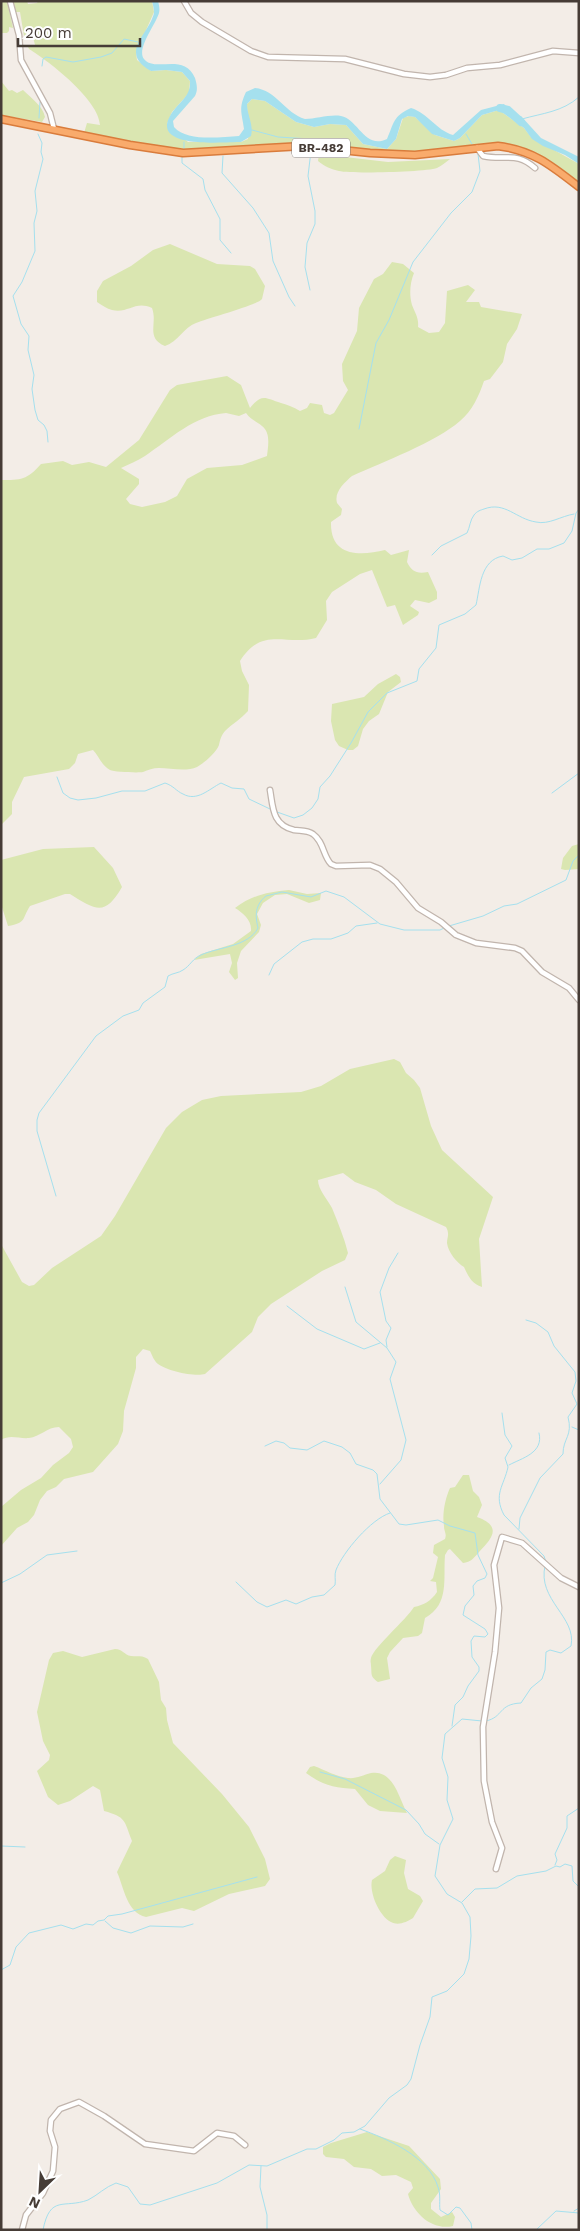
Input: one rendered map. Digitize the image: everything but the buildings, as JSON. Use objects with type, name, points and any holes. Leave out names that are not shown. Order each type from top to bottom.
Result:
[{"type":"highway","name":"BR-482","points":[[1,118],[183,153],[216,153],[302,146],[370,153],[415,155],[498,146],[523,150],[540,158],[579,187]]},
{"type":"street","points":[[10,1],[19,35],[21,60],[50,114],[54,129]]},
{"type":"street","points":[[184,1],[191,13],[202,22],[251,51],[268,57],[345,59],[404,74],[430,77],[446,75],[467,68],[500,65],[553,51],[579,52]]},
{"type":"street","points":[[477,148],[483,156],[503,159],[519,157],[536,168]]},
{"type":"street","points":[[270,790],[272,812],[275,817],[291,829],[304,830],[314,834],[324,848],[330,862],[336,866],[370,866],[380,869],[396,882],[418,908],[441,922],[456,935],[476,943],[515,948],[522,951],[542,972],[569,988],[579,1000]]},
{"type":"street","points":[[496,1869],[502,1848],[492,1822],[484,1781],[482,1727],[495,1652],[499,1608],[494,1564],[502,1537],[522,1543],[561,1578],[579,1587]]},
{"type":"street","points":[[22,2230],[26,2215],[43,2193],[53,2171],[55,2147],[50,2131],[51,2120],[60,2109],[79,2102],[104,2116],[145,2144],[158,2147],[194,2151],[217,2133],[234,2136],[245,2145]]},
{"type":"green space","points":[[1,1],[7,1],[13,28],[9,27],[7,33],[1,33]]},
{"type":"green space","points":[[9,1],[27,1],[28,4],[37,3],[38,1],[152,1],[154,12],[136,53],[137,60],[151,71],[182,72],[190,81],[189,93],[172,112],[167,124],[188,142],[241,142],[248,139],[247,104],[252,99],[265,101],[296,122],[314,127],[330,124],[346,125],[363,144],[387,149],[396,139],[403,118],[415,117],[435,135],[454,141],[460,138],[482,115],[499,110],[524,128],[531,137],[579,164],[579,184],[540,157],[514,147],[423,154],[335,148],[194,151],[164,150],[84,133],[87,123],[100,125],[98,115],[83,93],[72,82],[29,49],[28,47],[35,45],[33,37],[24,36],[20,12],[13,12]]},
{"type":"green space","points":[[1,81],[9,91],[12,90],[17,93],[23,90],[36,102],[44,113],[45,117],[42,122],[1,115]]},
{"type":"green space","points":[[319,154],[388,162],[450,159],[437,168],[430,169],[346,172],[323,165],[318,161]]},
{"type":"green space","points":[[170,244],[217,264],[250,266],[255,269],[265,286],[262,299],[252,305],[192,325],[174,341],[165,346],[155,339],[152,308],[136,306],[118,311],[108,309],[97,302],[97,291],[103,281],[131,266],[153,250]]},
{"type":"green space","points":[[392,262],[403,264],[414,273],[410,289],[412,305],[418,327],[429,333],[439,332],[445,323],[447,291],[468,285],[475,290],[466,302],[479,302],[481,307],[522,314],[517,329],[507,344],[503,362],[490,379],[484,381],[475,403],[460,421],[450,429],[423,444],[352,476],[338,491],[336,499],[342,509],[341,515],[331,522],[332,533],[341,548],[357,553],[385,550],[391,555],[409,550],[407,562],[415,572],[428,572],[437,592],[437,599],[429,603],[415,600],[410,606],[419,612],[418,615],[403,625],[395,605],[387,607],[372,570],[360,574],[332,592],[326,601],[327,620],[316,638],[305,640],[266,640],[248,650],[240,661],[242,671],[249,685],[248,711],[225,731],[219,745],[210,758],[200,765],[188,769],[159,768],[143,772],[121,772],[112,771],[107,768],[93,750],[78,754],[75,763],[69,769],[24,777],[12,802],[12,814],[1,825],[1,480],[23,478],[32,473],[41,464],[63,461],[72,465],[89,462],[106,467],[139,440],[170,390],[177,385],[227,376],[241,385],[250,408],[258,400],[264,398],[288,405],[300,411],[307,408],[310,403],[322,405],[324,413],[330,415],[334,413],[348,390],[343,381],[342,364],[357,331],[359,308],[374,279],[383,274]],"holes":[[[226,413],[239,416],[246,413],[265,429],[268,440],[267,456],[242,465],[207,468],[187,479],[177,496],[165,502],[142,507],[130,504],[126,499],[139,484],[139,479],[121,468],[145,456],[183,429],[204,418]]]},
{"type":"green space","points":[[396,674],[400,677],[401,682],[388,692],[379,714],[369,721],[363,729],[358,746],[353,750],[348,750],[339,746],[335,740],[331,721],[332,704],[364,697],[378,684]]},
{"type":"green space","points":[[579,844],[579,869],[561,869],[563,858],[572,846]]},
{"type":"green space","points":[[94,847],[113,868],[122,887],[110,903],[100,908],[94,907],[70,894],[65,894],[30,906],[21,922],[8,926],[1,904],[1,860],[43,849]]},
{"type":"green space","points":[[289,890],[307,894],[321,893],[320,900],[309,903],[287,894],[275,895],[263,903],[257,914],[261,925],[259,932],[241,951],[237,963],[238,978],[235,980],[229,972],[232,963],[230,954],[194,960],[201,954],[233,944],[251,931],[248,920],[235,908],[260,895]]},
{"type":"green space","points":[[394,1059],[400,1062],[406,1073],[420,1088],[431,1126],[442,1150],[493,1197],[479,1239],[482,1287],[473,1282],[464,1267],[451,1253],[447,1243],[448,1234],[446,1227],[396,1204],[376,1190],[355,1182],[343,1173],[318,1180],[319,1187],[332,1208],[343,1236],[348,1253],[345,1260],[322,1271],[271,1304],[258,1317],[252,1332],[205,1374],[188,1374],[162,1367],[153,1358],[150,1351],[143,1349],[136,1357],[136,1368],[124,1411],[123,1431],[118,1444],[93,1472],[64,1479],[56,1487],[47,1491],[40,1500],[34,1515],[28,1522],[17,1528],[1,1546],[1,1507],[21,1490],[41,1478],[53,1465],[69,1453],[73,1447],[71,1439],[59,1427],[33,1437],[11,1437],[1,1440],[1,1244],[22,1282],[29,1286],[34,1285],[52,1268],[101,1236],[115,1216],[166,1128],[182,1112],[202,1100],[221,1096],[301,1092],[321,1086],[350,1069]]},
{"type":"green space","points":[[463,1475],[469,1475],[473,1491],[479,1497],[482,1505],[477,1517],[490,1524],[493,1533],[488,1542],[470,1561],[463,1563],[450,1549],[448,1550],[445,1555],[444,1590],[438,1606],[425,1618],[422,1633],[418,1636],[403,1638],[390,1652],[387,1658],[390,1679],[378,1682],[372,1673],[371,1658],[373,1653],[414,1607],[427,1602],[437,1592],[436,1582],[430,1581],[433,1578],[438,1557],[433,1553],[434,1545],[445,1539],[444,1507],[450,1488],[455,1487]]},
{"type":"green space","points":[[115,1649],[129,1655],[148,1659],[159,1682],[161,1700],[166,1708],[173,1743],[222,1794],[249,1827],[265,1859],[270,1879],[265,1886],[229,1894],[194,1911],[182,1908],[146,1917],[140,1915],[130,1905],[117,1872],[132,1841],[123,1820],[117,1815],[104,1811],[100,1790],[93,1786],[70,1801],[58,1805],[48,1797],[37,1771],[49,1760],[50,1755],[43,1741],[37,1712],[49,1660],[53,1653],[63,1651],[82,1657]]},
{"type":"green space","points":[[314,1766],[348,1778],[371,1773],[385,1775],[394,1786],[407,1813],[380,1811],[368,1805],[355,1789],[335,1787],[323,1783],[306,1773],[310,1767]]},
{"type":"green space","points":[[395,1856],[406,1860],[404,1873],[408,1889],[420,1896],[423,1901],[413,1918],[399,1924],[391,1922],[383,1915],[376,1903],[371,1885],[372,1880],[385,1871],[390,1860]]},
{"type":"green space","points":[[367,2132],[409,2146],[440,2179],[441,2189],[431,2203],[431,2209],[441,2217],[452,2212],[455,2217],[453,2226],[438,2226],[424,2219],[419,2214],[408,2194],[413,2188],[411,2182],[396,2175],[382,2176],[371,2169],[354,2167],[344,2159],[326,2157],[323,2154],[323,2147],[331,2143]]},
{"type":"water","points":[[152,1],[158,1],[159,12],[144,43],[142,55],[149,63],[184,66],[190,70],[195,78],[197,92],[195,96],[173,121],[174,127],[187,135],[214,138],[239,136],[244,129],[241,111],[242,103],[246,92],[255,88],[269,93],[292,112],[305,119],[341,116],[352,122],[367,137],[379,141],[387,139],[397,117],[411,108],[417,110],[447,133],[453,135],[481,110],[504,104],[512,115],[521,116],[541,138],[579,157],[579,164],[532,139],[524,128],[499,110],[482,115],[460,138],[454,141],[432,134],[415,117],[408,116],[402,119],[396,139],[387,149],[363,144],[346,125],[330,124],[314,127],[296,122],[265,101],[252,99],[247,104],[252,128],[251,136],[241,142],[204,142],[177,138],[169,132],[167,123],[174,110],[187,94],[190,81],[182,72],[151,71],[141,64],[137,57],[138,43],[154,13]]},
{"type":"waterway","points":[[42,66],[43,59],[46,57],[73,62],[112,53],[124,39],[138,42]]},
{"type":"waterway","points":[[522,119],[559,109],[579,97]]},
{"type":"waterway","points":[[39,118],[40,102]]},
{"type":"waterway","points":[[500,108],[508,110],[521,122]]},
{"type":"waterway","points":[[252,130],[278,137],[311,139],[311,143]]},
{"type":"waterway","points":[[38,134],[42,143],[41,152],[43,159],[35,191],[37,211],[34,223],[35,251],[22,282],[13,296],[21,324],[29,336],[28,350],[34,375],[32,389],[35,410],[38,420],[47,431],[48,442]]},
{"type":"waterway","points":[[466,134],[472,144]]},
{"type":"waterway","points":[[184,142],[184,149]]},
{"type":"waterway","points":[[310,290],[305,267],[307,243],[315,224],[315,211],[308,176],[311,151]]},
{"type":"waterway","points":[[359,429],[376,343],[389,320],[413,262],[451,213],[472,192],[480,171],[478,154]]},
{"type":"waterway","points":[[223,156],[222,173],[253,208],[269,233],[273,261],[295,306]]},
{"type":"waterway","points":[[182,157],[182,163],[203,179],[205,190],[220,219],[220,240],[231,253]]},
{"type":"waterway","points":[[432,555],[441,546],[467,533],[474,515],[484,509],[498,507],[541,523],[574,514]]},
{"type":"waterway","points":[[277,812],[294,818],[303,815],[312,808],[318,799],[320,787],[330,776],[368,712],[387,693],[417,681],[419,669],[436,648],[439,625],[465,614],[476,605],[482,576],[490,563],[503,556],[512,560],[522,558],[537,549],[549,549],[564,543],[572,531],[576,513],[579,509]]},
{"type":"waterway","points":[[552,793],[579,773]]},
{"type":"waterway","points":[[57,777],[63,793],[70,798],[78,800],[96,798],[122,791],[145,791],[165,783],[183,794],[193,797],[203,794],[221,783],[232,788],[244,789],[249,799],[270,809]]},
{"type":"waterway","points":[[449,926],[483,916],[504,906],[517,904],[566,880],[573,861],[579,855]]},
{"type":"waterway","points":[[56,1196],[37,1131],[39,1113],[96,1036],[123,1016],[139,1010],[143,1003],[165,987],[168,976],[180,972],[198,956],[240,943],[253,934],[258,928],[256,919],[258,907],[266,896],[282,892],[311,897],[326,891],[344,897],[380,924],[404,930],[440,930],[444,928]]},
{"type":"waterway","points":[[269,975],[274,964],[302,942],[313,939],[331,939],[348,933],[356,926],[377,923]]},
{"type":"waterway","points":[[387,1347],[386,1340],[391,1328],[386,1321],[380,1292],[389,1268],[398,1253]]},
{"type":"waterway","points":[[345,1287],[356,1322],[387,1348],[396,1362],[390,1379],[406,1440],[401,1460],[380,1484]]},
{"type":"waterway","points":[[287,1306],[317,1329],[364,1349],[380,1343]]},
{"type":"waterway","points":[[519,1529],[520,1518],[540,1478],[563,1454],[564,1444],[569,1433],[568,1417],[577,1404],[572,1393],[576,1381],[575,1372],[554,1346],[548,1332],[536,1323],[526,1320]]},
{"type":"waterway","points":[[502,1413],[505,1435],[512,1446],[505,1458],[508,1467],[500,1490],[499,1501],[501,1508],[504,1515],[544,1556],[546,1562]]},
{"type":"waterway","points":[[572,1427],[579,1430]]},
{"type":"waterway","points":[[509,1465],[526,1457],[535,1450],[540,1440],[539,1433]]},
{"type":"waterway","points":[[265,1446],[276,1441],[284,1443],[290,1448],[307,1450],[324,1441],[342,1447],[350,1453],[356,1464],[373,1470],[377,1474],[380,1499],[399,1524],[406,1525],[438,1520],[450,1526],[475,1533],[478,1555],[487,1574],[485,1578],[477,1581],[473,1586],[474,1595],[465,1606],[463,1615],[485,1629],[488,1634],[485,1637],[474,1636],[471,1641],[472,1657],[479,1667],[479,1671],[468,1686],[463,1697],[455,1705],[452,1726]]},
{"type":"waterway","points":[[236,1582],[257,1602],[267,1607],[286,1600],[296,1604],[312,1597],[324,1595],[335,1585],[336,1570],[358,1537],[375,1522],[390,1513]]},
{"type":"waterway","points":[[1,1583],[20,1574],[47,1555],[77,1551]]},
{"type":"waterway","points":[[486,1721],[496,1717],[508,1706],[521,1703],[531,1688],[542,1679],[545,1670],[546,1652],[550,1650],[561,1653],[571,1646],[568,1626],[547,1589],[544,1578],[545,1566]]},
{"type":"waterway","points":[[43,2230],[46,2219],[54,2207],[88,2200],[116,2183],[128,2187],[140,2204],[150,2205],[217,2183],[249,2165],[267,2166],[307,2149],[316,2149],[334,2140],[342,2133],[354,2132],[365,2126],[389,2098],[407,2085],[411,2079],[430,2017],[432,1997],[447,1991],[464,1974],[469,1959],[470,1917],[462,1903],[447,1894],[435,1876],[440,1845],[453,1819],[447,1800],[448,1777],[442,1758],[445,1734],[462,1719],[482,1721]]},
{"type":"waterway","points":[[320,1772],[345,1779],[406,1810],[419,1824],[425,1834],[439,1844]]},
{"type":"waterway","points":[[555,1865],[557,1860],[555,1854],[567,1828],[567,1816],[579,1808]]},
{"type":"waterway","points":[[1,1846],[25,1847]]},
{"type":"waterway","points":[[462,1902],[475,1889],[497,1888],[517,1876],[546,1871],[565,1864],[572,1866],[573,1881],[579,1887]]},
{"type":"waterway","points":[[1,1970],[10,1965],[16,1947],[29,1933],[61,1925],[73,1929],[86,1924],[93,1925],[108,1916],[122,1914],[257,1877]]},
{"type":"waterway","points":[[105,1921],[113,1928],[131,1933],[150,1926],[183,1927],[193,1924]]},
{"type":"waterway","points":[[360,2129],[395,2144],[417,2158],[433,2176],[439,2190],[440,2210],[448,2215],[456,2207],[460,2208],[471,2223],[472,2230]]},
{"type":"waterway","points":[[261,2166],[260,2187],[267,2215],[267,2230]]},
{"type":"waterway","points":[[574,2211],[579,2208]]},
{"type":"waterway","points":[[536,2230],[556,2211],[579,2213]]}]
